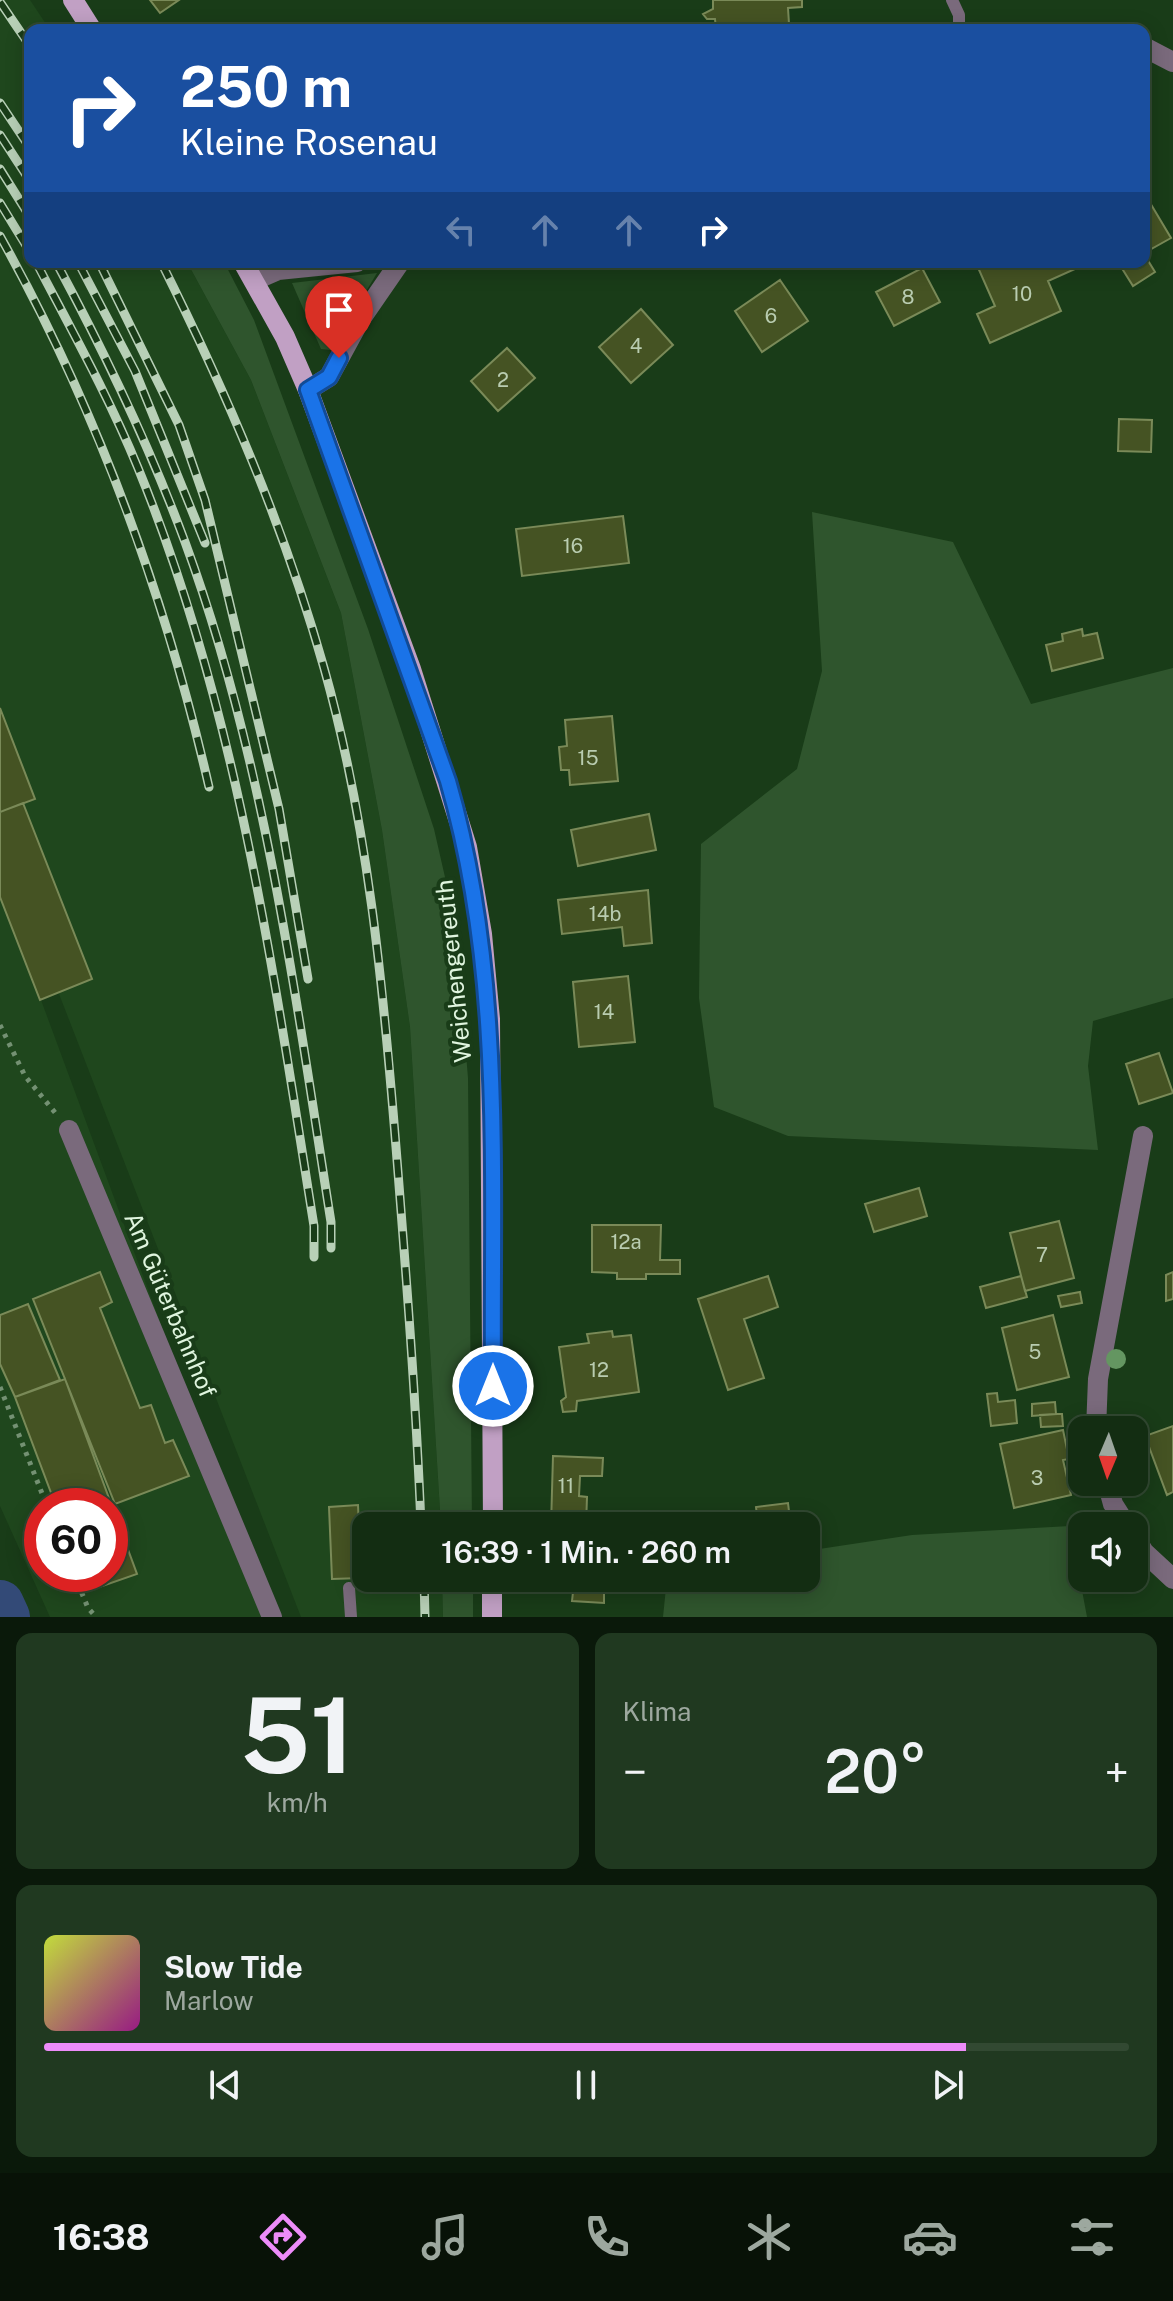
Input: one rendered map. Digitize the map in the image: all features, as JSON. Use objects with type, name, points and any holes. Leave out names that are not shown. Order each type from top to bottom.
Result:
[{"type":"main road","points":[[73,0],[88,24]]},
{"type":"main road","name":"Weichengereuth","points":[[247,268],[308,390],[448,781],[467,847],[482,934],[490,1019],[493,1512]]},
{"type":"main road","points":[[492,1592],[492,1617]]},
{"type":"street","points":[[1150,50],[1173,62]]},
{"type":"street","points":[[255,280],[278,270],[298,268]]},
{"type":"street","points":[[308,390],[329,377],[360,320],[396,268]]},
{"type":"street","name":"Am Güterbahnhof","points":[[69,1130],[272,1617]]},
{"type":"street","points":[[1097,1416],[1098,1379],[1143,1136]]},
{"type":"street","points":[[1148,1556],[1173,1579]]},
{"type":"lane","points":[[952,0],[959,15],[959,24]]},
{"type":"lane","points":[[349,1588],[351,1617]]},
{"type":"path","points":[[0,1025],[25,1076],[69,1130]]},
{"type":"path","points":[[0,1387],[40,1488]]},
{"type":"path","points":[[81,1592],[96,1617]]},
{"type":"shaded area","points":[[0,0],[30,0],[46,24],[24,24],[24,268],[190,268],[251,380],[341,613],[382,830],[410,1027],[440,1512],[352,1512],[352,1592],[442,1592],[443,1617],[301,1617],[0,842]]},
{"type":"shaded area","points":[[190,268],[227,268],[254,320],[368,629],[434,829],[455,921],[468,1078],[472,1512],[440,1512],[410,1027],[382,830],[341,613],[251,380]]},
{"type":"shaded area","points":[[377,273],[331,350],[321,349],[292,283]]},
{"type":"shaded area","points":[[812,512],[953,542],[1031,704],[1173,668],[1173,998],[1093,1021],[1088,1066],[1098,1150],[788,1136],[714,1107],[699,998],[701,844],[797,769],[822,671]]},
{"type":"shaded area","points":[[0,889],[269,1617],[50,1617],[39,1592],[128,1592],[128,1488],[24,1488],[24,1559],[0,1506]]},
{"type":"shaded area","points":[[1068,1526],[1068,1592],[1082,1592],[1087,1617],[663,1617],[666,1592],[820,1592],[820,1549],[912,1535]]},
{"type":"shaded area","points":[[442,1592],[473,1592],[473,1617],[443,1617]]},
{"type":"building","points":[[150,0],[179,0],[160,13]]},
{"type":"building","points":[[713,0],[802,0],[802,7],[788,8],[789,24],[715,24],[715,19],[707,19],[703,14],[713,9]]},
{"type":"building","points":[[1150,203],[1171,238],[1150,250]]},
{"type":"building","points":[[1150,264],[1155,272],[1133,286],[1122,268],[1150,268]]},
{"type":"building","points":[[922,268],[940,302],[894,326],[876,292]]},
{"type":"building","points":[[978,268],[1075,268],[1048,281],[1061,311],[990,343],[977,314],[995,306]]},
{"type":"building","points":[[780,280],[808,321],[762,352],[735,311]]},
{"type":"building","points":[[641,309],[673,345],[631,383],[599,347]]},
{"type":"building","points":[[507,348],[535,378],[498,411],[471,381]]},
{"type":"building","points":[[1119,419],[1152,420],[1151,452],[1118,451]]},
{"type":"building","points":[[623,516],[629,563],[522,576],[516,529]]},
{"type":"building","points":[[1082,629],[1083,636],[1097,633],[1103,658],[1052,671],[1046,645],[1063,641],[1062,634]]},
{"type":"building","points":[[0,708],[35,799],[0,812]]},
{"type":"building","points":[[612,716],[618,781],[570,785],[569,770],[561,770],[559,747],[567,746],[565,720]]},
{"type":"building","points":[[23,803],[92,979],[40,1000],[0,897],[0,812]]},
{"type":"building","points":[[649,814],[656,850],[578,866],[571,830]]},
{"type":"building","points":[[648,890],[652,943],[624,946],[622,927],[562,934],[558,900]]},
{"type":"building","points":[[628,976],[635,1042],[579,1047],[573,982]]},
{"type":"building","points":[[1159,1053],[1173,1093],[1139,1104],[1126,1064]]},
{"type":"building","points":[[919,1188],[927,1216],[874,1232],[865,1204]]},
{"type":"building","points":[[1059,1221],[1074,1278],[1025,1291],[1010,1233]]},
{"type":"building","points":[[592,1225],[661,1225],[660,1260],[680,1260],[680,1274],[646,1274],[646,1279],[617,1279],[617,1273],[592,1272]]},
{"type":"building","points":[[100,1272],[112,1302],[100,1308],[140,1408],[151,1405],[165,1443],[173,1440],[189,1476],[128,1499],[128,1488],[109,1488],[33,1299]]},
{"type":"building","points":[[1173,1272],[1173,1299],[1166,1301],[1166,1275]]},
{"type":"building","points":[[768,1276],[778,1307],[744,1319],[764,1378],[728,1390],[698,1299]]},
{"type":"building","points":[[1021,1276],[1027,1297],[986,1308],[980,1287]]},
{"type":"building","points":[[1080,1292],[1082,1303],[1061,1307],[1058,1296]]},
{"type":"building","points":[[28,1304],[60,1380],[15,1397],[0,1364],[0,1315]]},
{"type":"building","points":[[1053,1315],[1069,1377],[1017,1390],[1002,1328]]},
{"type":"building","points":[[612,1331],[613,1337],[631,1335],[639,1392],[577,1401],[576,1411],[563,1412],[561,1401],[566,1397],[559,1347],[589,1343],[587,1334]]},
{"type":"building","points":[[65,1379],[105,1488],[49,1488],[15,1397]]},
{"type":"building","points":[[997,1393],[998,1402],[1015,1400],[1017,1423],[991,1426],[987,1394]]},
{"type":"building","points":[[1055,1402],[1056,1414],[1032,1416],[1032,1404]]},
{"type":"building","points":[[1062,1414],[1063,1426],[1041,1427],[1040,1415]]},
{"type":"building","points":[[1173,1426],[1173,1492],[1167,1495],[1148,1444],[1148,1435]]},
{"type":"building","points":[[1063,1430],[1068,1454],[1068,1459],[1063,1460],[1068,1496],[1014,1508],[1000,1444]]},
{"type":"building","points":[[553,1456],[603,1458],[602,1476],[580,1476],[579,1496],[587,1497],[586,1512],[551,1512]]},
{"type":"building","points":[[788,1503],[789,1512],[757,1512],[756,1507]]},
{"type":"building","points":[[358,1505],[358,1512],[352,1512],[352,1578],[332,1579],[329,1507]]},
{"type":"building","points":[[128,1550],[137,1574],[128,1577]]},
{"type":"building","points":[[573,1592],[610,1592],[604,1593],[604,1603],[572,1601]]},
{"type":"waterway","points":[[0,1604],[6,1617]]},
{"type":"railway","points":[[0,2],[24,37]]},
{"type":"railway","points":[[0,103],[24,139]]},
{"type":"railway","points":[[0,135],[24,172]]},
{"type":"railway","points":[[0,169],[24,207]]},
{"type":"railway","points":[[0,203],[24,242]]},
{"type":"railway","points":[[0,236],[67,368],[124,504],[171,644],[209,787]]},
{"type":"railway","points":[[39,268],[127,442],[172,559],[202,652],[248,841],[266,937],[314,1226],[314,1257]]},
{"type":"railway","points":[[59,268],[92,330],[157,470],[213,624],[257,793],[274,878],[331,1222],[331,1248]]},
{"type":"railway","points":[[81,268],[135,371],[205,543]]},
{"type":"railway","points":[[102,268],[179,425],[205,500],[279,809],[308,979]]},
{"type":"railway","points":[[164,268],[231,411],[291,563],[324,668],[352,786],[372,906],[385,1026],[410,1336],[420,1512]]},
{"type":"railway","points":[[424,1592],[425,1617]]},
{"type":"route","points":[[339,358],[329,377],[308,390],[411,669],[448,781],[467,847],[482,934],[490,1019],[493,1386]]}]
